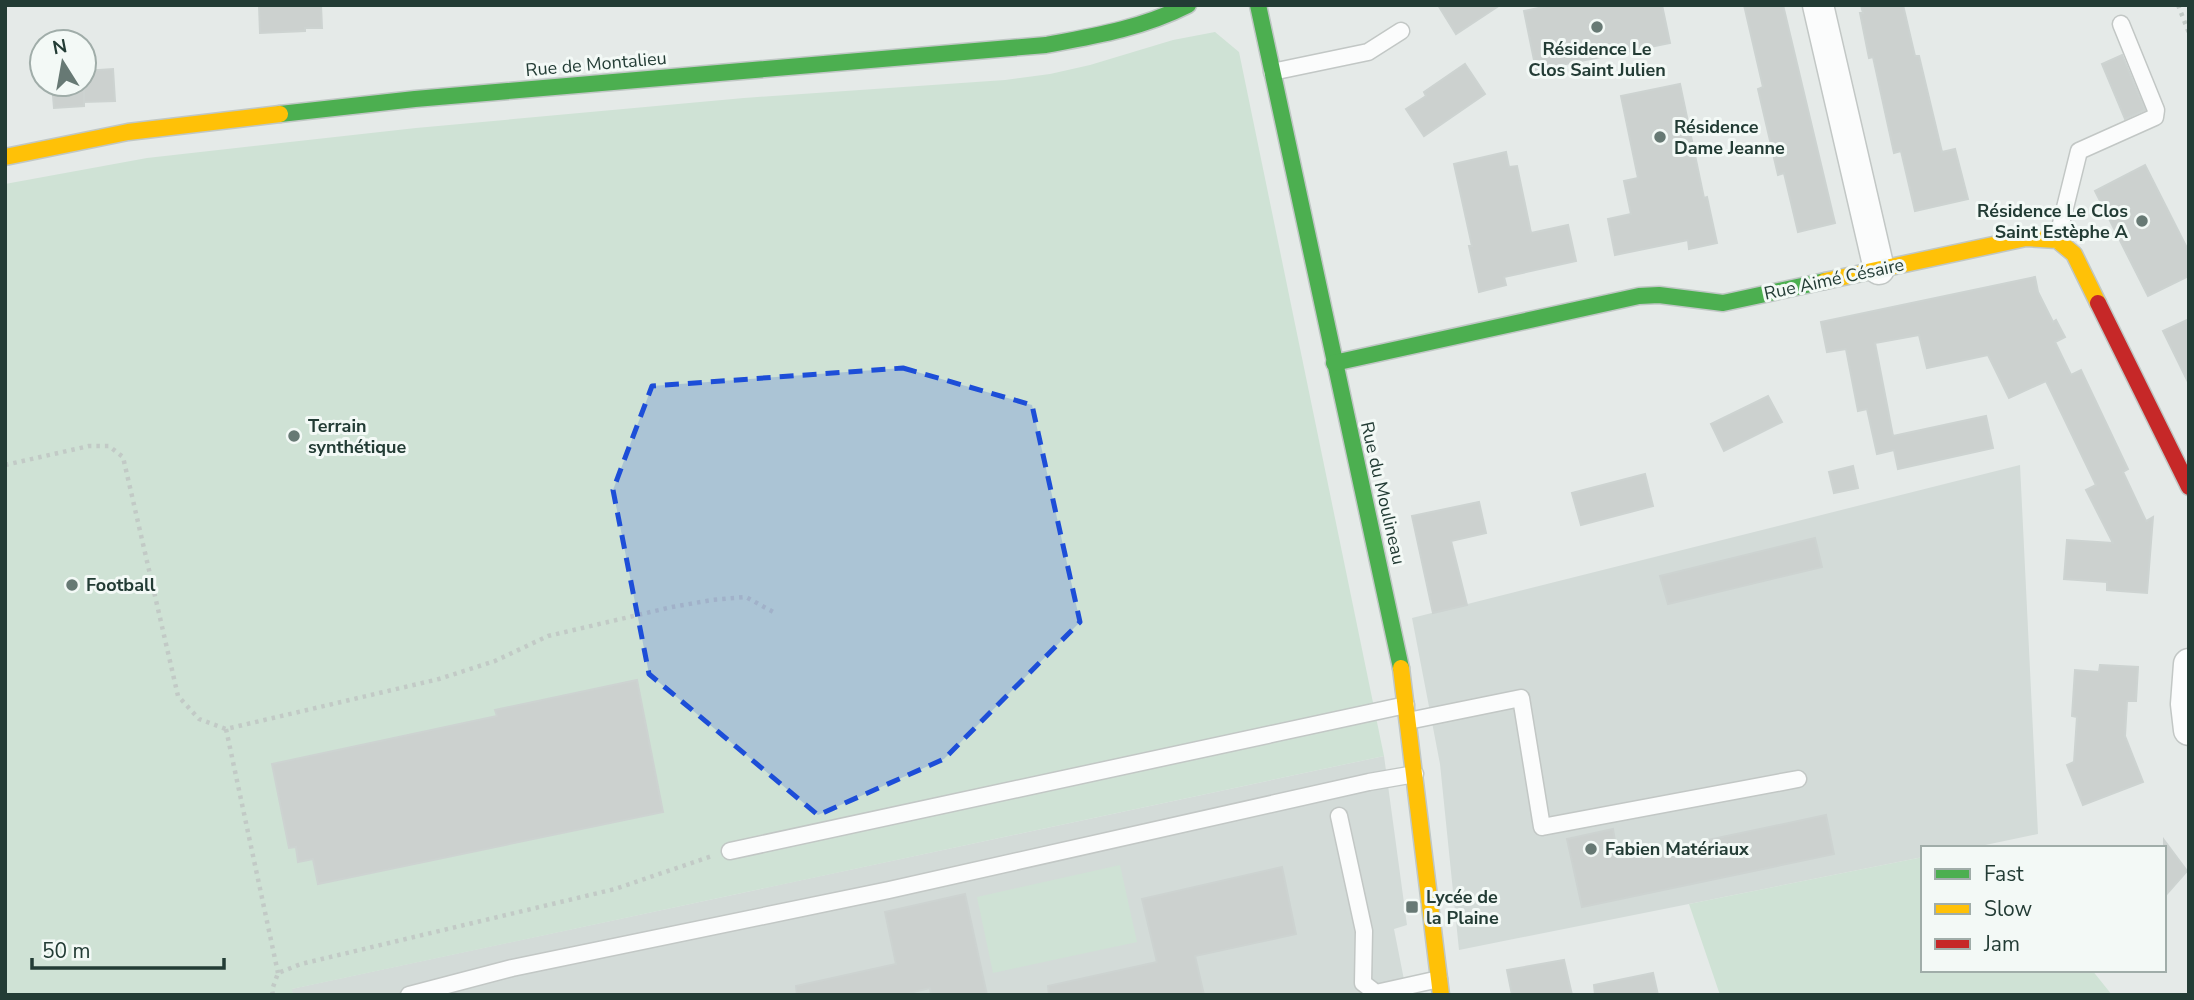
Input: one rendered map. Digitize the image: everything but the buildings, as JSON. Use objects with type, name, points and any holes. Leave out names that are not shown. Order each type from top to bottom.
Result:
[{"type":"street","name":"Rue de Montalieu","points":[[5,157],[128,132],[415,99],[1046,45],[1118,31],[1175,13],[1188,5]]},
{"type":"street","name":"Rue du Moulineau","points":[[1258,5],[1400,660],[1440,987]]},
{"type":"street","points":[[1818,5],[1879,269]]},
{"type":"street","name":"Rue Aimé Césaire","points":[[1334,363],[1639,296],[1659,295],[1723,303],[2026,238],[2057,240]]},
{"type":"street","points":[[2057,240],[2074,254],[2189,487]]},
{"type":"street","points":[[2189,664],[2186,704],[2189,730]]},
{"type":"lane","points":[[2057,240],[2079,151],[2155,117],[2156,110],[2121,24]]},
{"type":"lane","points":[[1271,72],[1368,52],[1401,31]]},
{"type":"lane","points":[[730,851],[1407,713],[1521,698],[1542,827],[1798,779]]},
{"type":"lane","points":[[409,995],[512,968],[889,890],[1415,774]]},
{"type":"lane","points":[[1339,816],[1364,931],[1363,984],[1376,993],[1440,987]]},
{"type":"path","points":[[2178,5],[2189,33]]},
{"type":"path","points":[[5,465],[89,446],[109,446],[123,457],[177,696],[199,719],[226,729],[439,679],[495,661],[548,635],[672,607],[746,597],[775,613]]},
{"type":"path","points":[[226,729],[278,973],[273,995]]},
{"type":"path","points":[[278,973],[301,964],[615,889],[730,851]]},
{"type":"highlighted area","points":[[903,368],[1032,405],[1080,622],[944,759],[818,815],[649,674],[613,490],[652,386]]},
{"type":"shaded area","points":[[2020,465],[2038,834],[1981,846],[1921,846],[1921,857],[1459,950],[1440,764],[1412,618]]},
{"type":"shaded area","points":[[1384,756],[1407,925],[1394,929],[1407,995],[293,995],[291,989]]},
{"type":"green space","points":[[1215,32],[1239,52],[1384,756],[292,989],[293,995],[5,995],[5,184],[147,158],[416,128],[744,98],[1005,80],[1090,65],[1173,40]]},
{"type":"green space","points":[[1921,857],[1921,972],[2094,972],[2112,995],[1720,995],[1689,904]]},
{"type":"green space","points":[[1120,865],[1137,942],[993,973],[977,897]]},
{"type":"traffic: fast","points":[[280,114],[415,99],[1046,45],[1136,25],[1188,5]]},
{"type":"traffic: fast","points":[[1258,5],[1401,668]]},
{"type":"traffic: fast","points":[[1334,363],[1639,296],[1659,295],[1723,303],[1825,281]]},
{"type":"traffic: slow","points":[[5,157],[128,132],[280,114]]},
{"type":"traffic: slow","points":[[1825,281],[2026,238],[2057,240],[2074,254],[2098,303]]},
{"type":"traffic: slow","points":[[1401,668],[1441,995]]},
{"type":"traffic: jam","points":[[2098,303],[2189,487]]},
{"type":"place","name":"Résidence Le Clos Saint Julien","points":[[1597,27]]},
{"type":"place","name":"Résidence Dame Jeanne","points":[[1660,137]]},
{"type":"place","name":"Résidence Le Clos Saint Estèphe A","points":[[2142,221]]},
{"type":"place","name":"Terrain synthétique","points":[[294,436]]},
{"type":"place","name":"Football","points":[[72,585]]},
{"type":"place","name":"Fabien Matériaux","points":[[1591,849]]},
{"type":"place","name":"Lycée de la Plaine","points":[[1412,907]]}]
